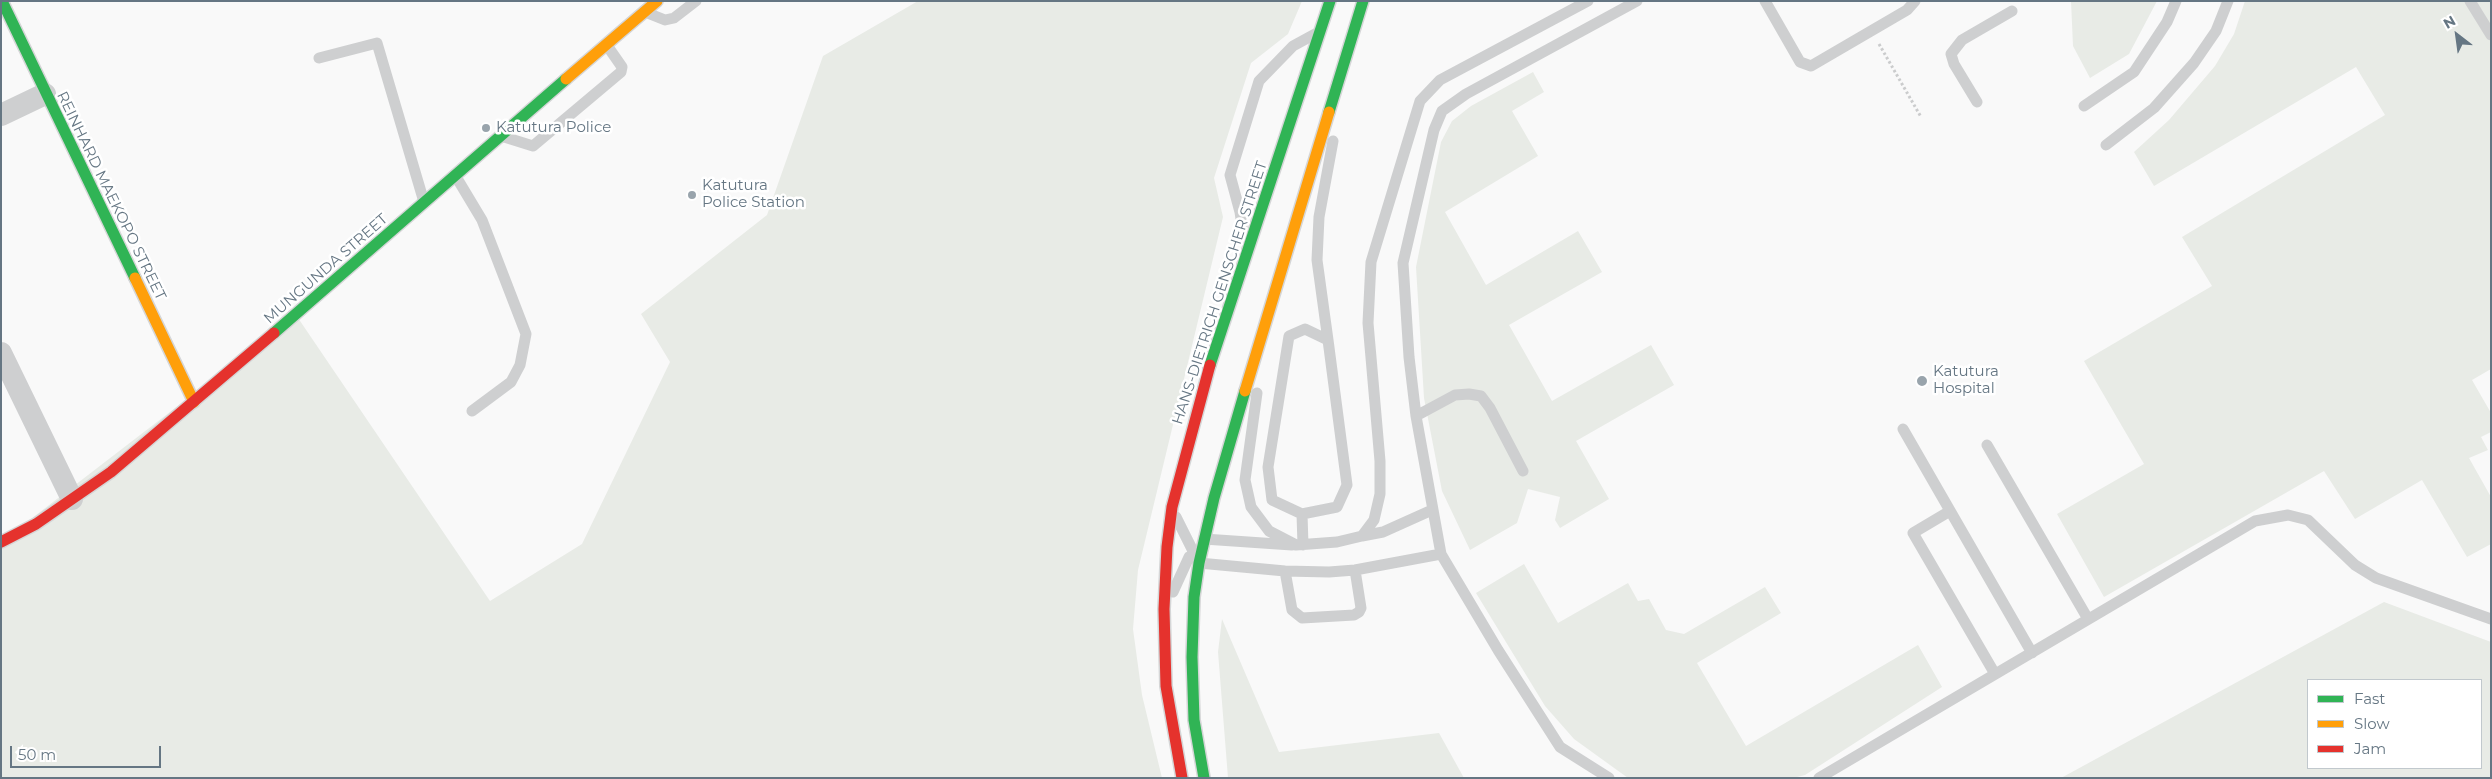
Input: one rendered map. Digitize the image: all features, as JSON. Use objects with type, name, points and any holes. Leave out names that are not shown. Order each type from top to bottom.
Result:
[{"type":"street","name":"REINHARD MAEKOPO STREET","points":[[2,1],[194,402]]},
{"type":"street","name":"MUNGUNDA STREET","points":[[1,542],[36,524],[111,472],[657,1]]},
{"type":"street","name":"HANS-DIETRICH GENSCHER STREET","points":[[1182,778],[1166,686],[1164,609],[1167,547],[1172,507],[1205,382],[1322,31],[1330,1]]},
{"type":"street","points":[[1204,778],[1194,720],[1192,657],[1194,597],[1199,563],[1214,498],[1267,317],[1364,1]]},
{"type":"street","points":[[1,115],[45,94]]},
{"type":"street","points":[[1,353],[72,500]]},
{"type":"lane","points":[[645,12],[665,20],[674,18],[696,1]]},
{"type":"lane","points":[[1362,536],[1374,520],[1380,494],[1380,461],[1368,323],[1371,262],[1420,101],[1440,80],[1588,1]]},
{"type":"lane","points":[[1609,778],[1560,747],[1498,650],[1441,554],[1416,416],[1409,357],[1403,263],[1434,130],[1442,111],[1466,94],[1638,1]]},
{"type":"lane","points":[[1765,1],[1800,62],[1811,66],[1907,10],[1915,1]]},
{"type":"lane","points":[[2084,106],[2134,72],[2167,22],[2176,1]]},
{"type":"lane","points":[[2106,145],[2154,108],[2194,64],[2216,31],[2228,1]]},
{"type":"lane","points":[[2470,1],[2491,35]]},
{"type":"lane","points":[[1977,102],[1954,64],[1951,54],[1962,40],[2012,11]]},
{"type":"lane","points":[[1243,267],[1244,237],[1240,212],[1230,175],[1259,82],[1293,46],[1322,31]]},
{"type":"lane","points":[[1328,340],[1305,329],[1289,336],[1268,468],[1272,500],[1302,514],[1337,507],[1346,485],[1328,340],[1318,260],[1319,217],[1353,34]]},
{"type":"lane","points":[[319,58],[378,43],[424,202]]},
{"type":"lane","points":[[500,136],[533,146],[621,72],[622,67],[606,44]]},
{"type":"lane","points":[[455,175],[482,220],[526,334],[520,365],[511,382],[472,411]]},
{"type":"lane","points":[[1267,317],[1245,480],[1252,507],[1269,531],[1300,545]]},
{"type":"lane","points":[[1416,416],[1455,395],[1469,394],[1481,396],[1490,408],[1522,471]]},
{"type":"lane","points":[[1903,429],[2032,653]]},
{"type":"lane","points":[[1987,445],[2088,620]]},
{"type":"lane","points":[[1172,507],[1199,563],[1285,571],[1329,572],[1355,570],[1441,554]]},
{"type":"lane","points":[[1164,609],[1192,550],[1206,537],[1300,545],[1337,542],[1383,532],[1432,510]]},
{"type":"lane","points":[[1950,511],[1913,533],[1995,674]]},
{"type":"lane","points":[[1300,545],[1302,514]]},
{"type":"lane","points":[[1819,778],[2255,521],[2288,515],[2308,520],[2354,565],[2376,578],[2491,619]]},
{"type":"lane","points":[[1285,571],[1292,610],[1302,618],[1354,615],[1359,612],[1361,608],[1355,570]]},
{"type":"path","points":[[1871,31],[1921,117]]},
{"type":"shaded area","points":[[918,1],[1302,1],[1288,34],[1251,63],[1214,178],[1223,217],[1138,570],[1133,629],[1142,695],[1162,778],[1,778],[1,542],[296,315],[490,601],[582,544],[670,362],[641,314],[767,215],[823,56]]},
{"type":"shaded area","points":[[2071,1],[2157,1],[2129,54],[2090,78],[2073,46]]},
{"type":"shaded area","points":[[2245,1],[2491,1],[2491,369],[2472,380],[2491,413],[2491,432],[2481,437],[2488,450],[2469,458],[2491,497],[2491,544],[2467,557],[2422,480],[2355,519],[2324,471],[2104,597],[2057,514],[2144,464],[2084,361],[2212,286],[2182,237],[2385,115],[2356,67],[2154,186],[2134,152],[2169,120],[2215,66],[2234,34]]},
{"type":"shaded area","points":[[1533,72],[1544,92],[1512,111],[1538,156],[1445,212],[1486,285],[1578,231],[1602,272],[1509,325],[1552,401],[1651,345],[1674,385],[1576,441],[1609,499],[1560,528],[1555,520],[1560,497],[1528,489],[1517,523],[1470,550],[1442,491],[1424,398],[1416,267],[1441,142],[1452,121],[1471,106]]},
{"type":"shaded area","points":[[1524,564],[1558,623],[1628,583],[1638,601],[1649,599],[1666,630],[1684,634],[1765,587],[1781,613],[1697,663],[1746,746],[1918,645],[1942,687],[1805,775],[1793,778],[1628,778],[1574,739],[1545,706],[1476,593]]},
{"type":"shaded area","points":[[2384,602],[2491,642],[2491,778],[2061,778]]},
{"type":"shaded area","points":[[1222,619],[1279,752],[1439,733],[1464,778],[1228,778],[1218,652]]},
{"type":"traffic: fast","points":[[2,1],[135,278]]},
{"type":"traffic: fast","points":[[1210,365],[1330,1]]},
{"type":"traffic: fast","points":[[1329,112],[1363,1]]},
{"type":"traffic: fast","points":[[274,333],[566,79]]},
{"type":"traffic: fast","points":[[1204,778],[1194,720],[1192,657],[1194,597],[1199,563],[1214,498],[1245,391]]},
{"type":"traffic: slow","points":[[566,79],[657,1]]},
{"type":"traffic: slow","points":[[1245,391],[1329,112]]},
{"type":"traffic: slow","points":[[135,278],[194,402]]},
{"type":"traffic: jam","points":[[1,542],[36,524],[111,472],[274,333]]},
{"type":"traffic: jam","points":[[1182,778],[1166,686],[1164,609],[1167,547],[1172,507],[1210,365]]},
{"type":"place","name":"Katutura Police","points":[[486,128]]},
{"type":"place","name":"Katutura Police Station","points":[[692,195]]},
{"type":"place","name":"Katutura Hospital","points":[[1922,381]]}]
